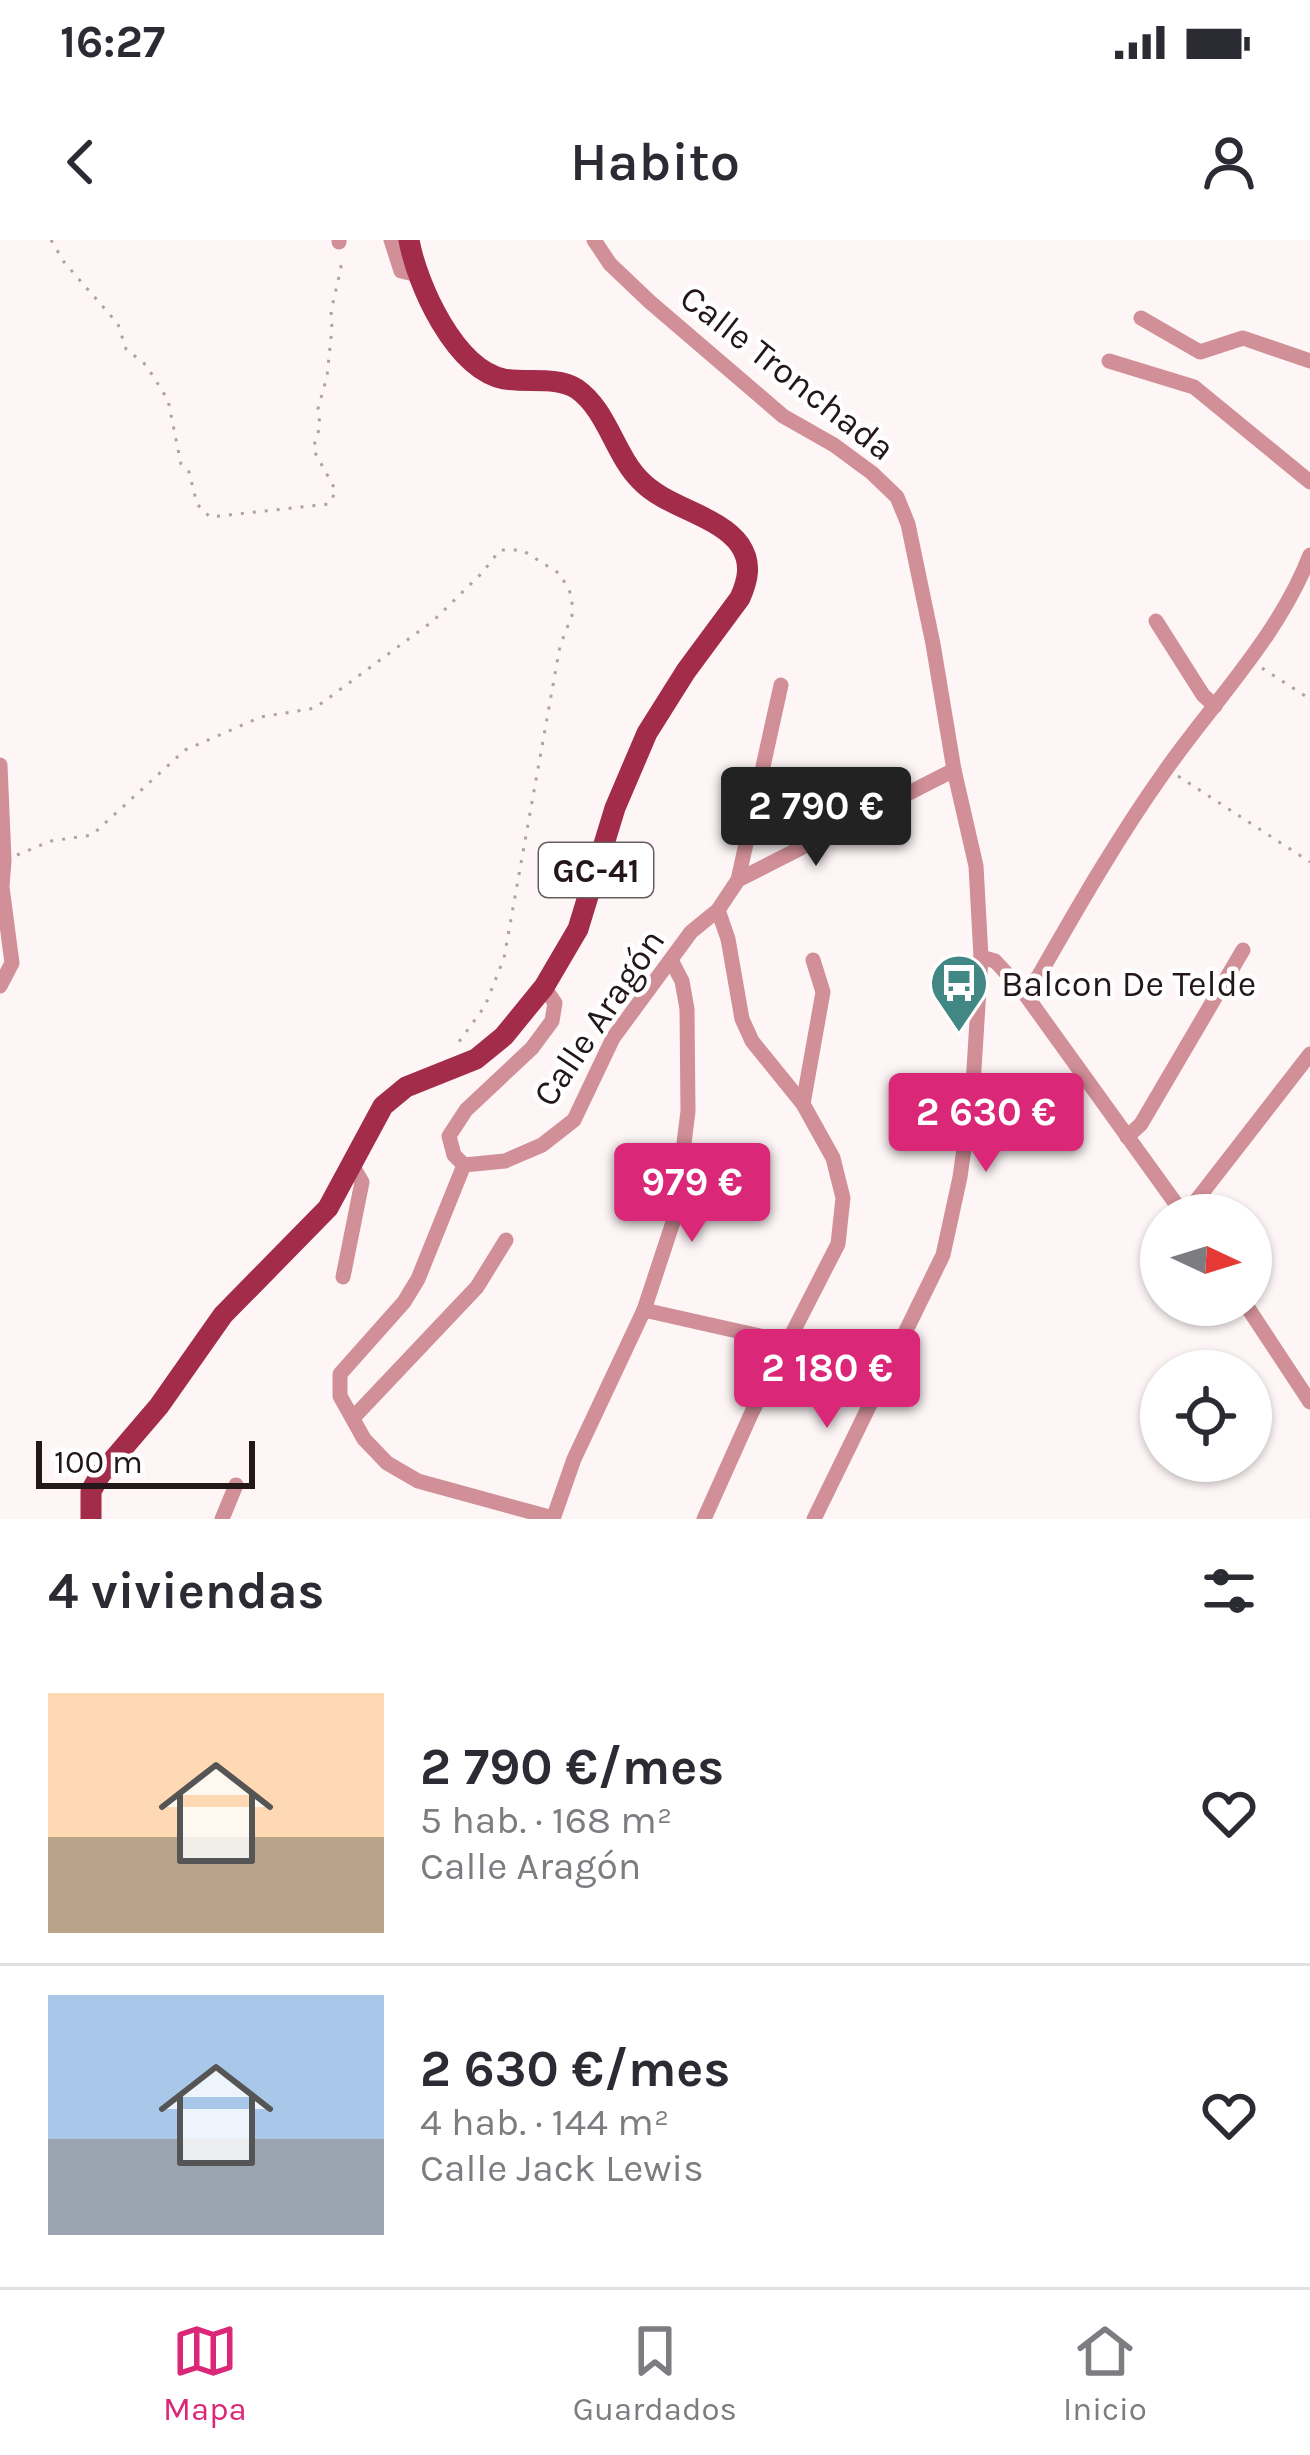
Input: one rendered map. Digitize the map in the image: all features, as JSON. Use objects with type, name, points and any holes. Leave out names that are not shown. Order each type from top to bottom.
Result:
[{"type":"main road","name":"GC-41","points":[[91,1519],[91,1491],[100,1475],[159,1406],[223,1316],[328,1208],[383,1106],[406,1087],[476,1059],[504,1036],[544,987],[578,929],[615,808],[647,733],[740,598],[748,573],[740,544],[729,533],[640,481],[578,390],[563,383],[508,380],[478,368],[465,356],[435,311],[409,240]]},
{"type":"street","points":[[391,240],[401,271],[418,274]]},
{"type":"street","name":"Calle Tronchada","points":[[594,240],[610,264],[650,302],[783,416],[834,445],[897,497],[908,524],[929,624],[954,770]]},
{"type":"street","points":[[1141,318],[1200,352],[1243,338],[1310,361]]},
{"type":"street","points":[[1109,361],[1194,387],[1310,482]]},
{"type":"street","points":[[1022,990],[1038,977],[1117,841],[1166,769],[1250,661],[1288,603],[1310,555]]},
{"type":"street","points":[[1156,621],[1215,706]]},
{"type":"street","points":[[738,880],[781,685]]},
{"type":"street","points":[[0,765],[2,887],[12,963],[0,986]]},
{"type":"street","points":[[814,1519],[943,1255],[959,1177],[973,1085],[981,957],[976,866],[954,770]]},
{"type":"street","name":"Calle Aragón","points":[[464,1165],[505,1161],[542,1145],[574,1120],[613,1038],[692,932],[718,910],[738,880],[954,770]]},
{"type":"street","points":[[704,1519],[838,1244],[843,1198],[833,1158],[803,1104],[752,1040],[742,1019],[718,910]]},
{"type":"street","points":[[1127,1137],[1141,1124],[1243,950]]},
{"type":"street","points":[[981,957],[995,961],[1022,990],[1169,1194]]},
{"type":"street","points":[[544,987],[555,1003],[552,1021],[532,1048],[466,1110],[448,1136],[454,1155],[464,1165],[418,1279],[404,1302],[340,1374],[340,1396],[364,1439],[387,1463],[418,1481],[553,1518],[583,1440],[644,1310],[675,1216],[686,1130],[687,1009],[682,981],[671,960]]},
{"type":"street","points":[[803,1104],[823,992],[813,960]]},
{"type":"street","points":[[1200,1194],[1310,1054]]},
{"type":"street","points":[[344,1277],[362,1182],[352,1165]]},
{"type":"street","points":[[353,1418],[477,1287],[506,1240]]},
{"type":"street","points":[[644,1310],[888,1365]]},
{"type":"street","points":[[1260,1326],[1310,1402]]},
{"type":"street","points":[[221,1519],[236,1485]]},
{"type":"path","points":[[51,240],[118,324],[126,350],[146,365],[168,400],[182,464],[189,472],[197,504],[210,518],[329,504],[335,491],[313,448],[341,268],[339,241]]},
{"type":"path","points":[[4,860],[51,842],[92,836],[184,750],[261,717],[315,708],[433,621],[500,550],[522,550],[560,574],[572,596],[572,615],[560,646],[504,958],[485,1006],[438,1072]]},
{"type":"path","points":[[1250,661],[1310,699]]},
{"type":"path","points":[[1166,769],[1310,862]]},
{"type":"place","name":"Balcon De Telde","points":[[959,1034]]}]
